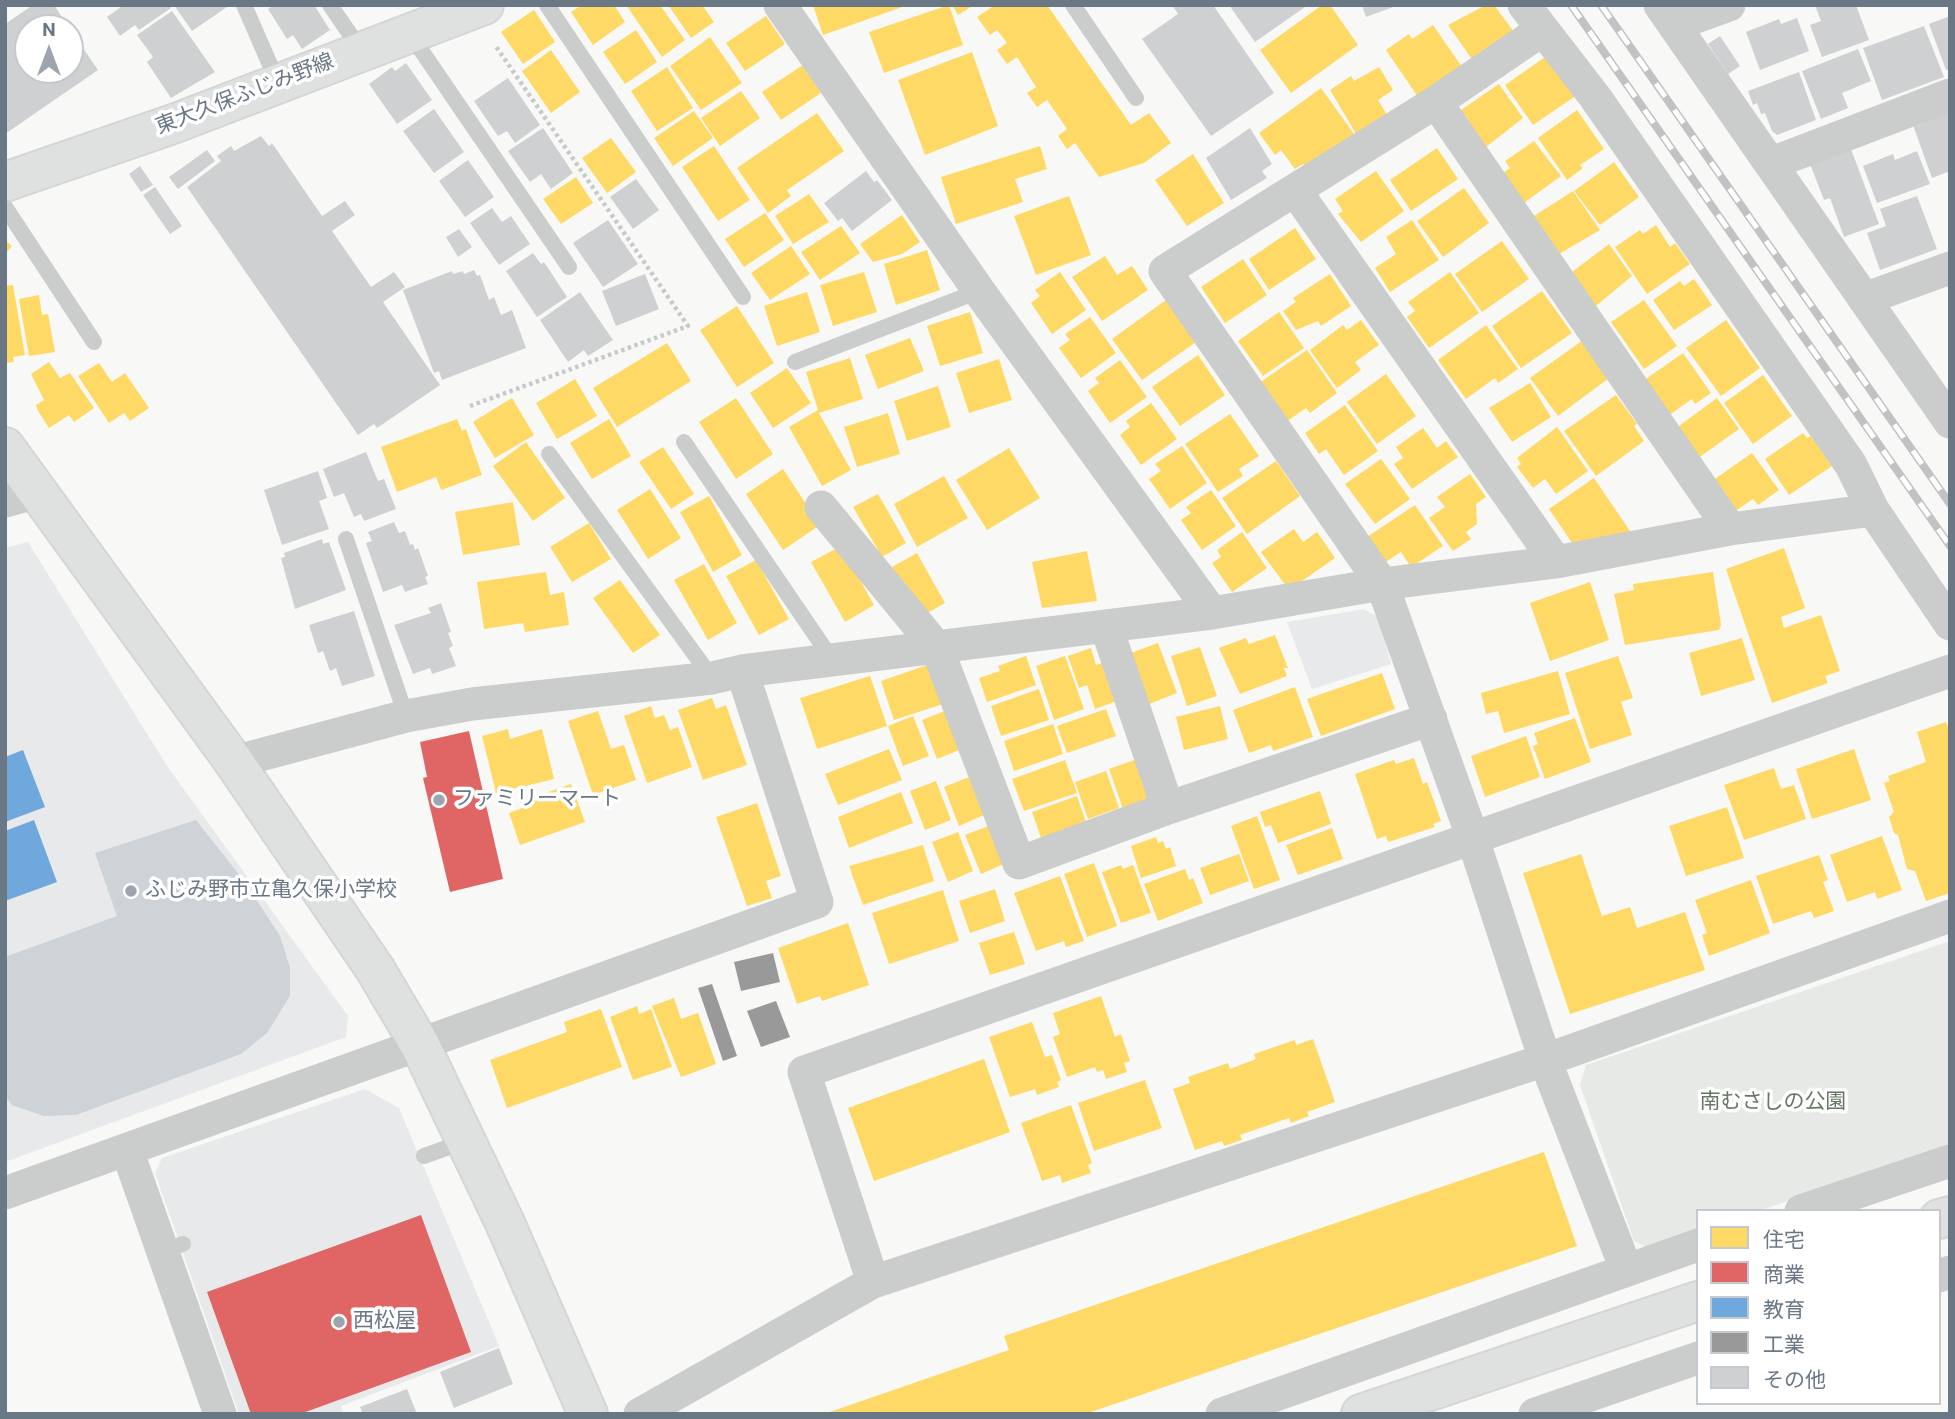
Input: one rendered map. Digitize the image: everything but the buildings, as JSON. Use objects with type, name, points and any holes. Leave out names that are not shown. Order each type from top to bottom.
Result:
[{"type":"street","name":"東大久保ふじみ野線","points":[[5,182],[173,124],[484,5]]},
{"type":"street","points":[[780,5],[979,291],[1212,612]]},
{"type":"street","points":[[1729,5],[1667,15],[1950,422]]},
{"type":"street","points":[[1626,1269],[1545,1060],[1472,836],[1382,584],[1165,271],[1436,102],[1533,18],[1595,97],[1851,465],[1873,510],[1950,624]]},
{"type":"street","points":[[1772,163],[1950,95]]},
{"type":"street","points":[[1436,102],[1730,530]]},
{"type":"street","points":[[1295,190],[1556,562]]},
{"type":"street","points":[[1864,299],[1950,268]]},
{"type":"street","points":[[5,447],[21,496],[234,762],[375,969],[420,1045],[466,1141],[588,1414]]},
{"type":"street","points":[[821,507],[937,648],[1019,863],[1168,808],[1431,719]]},
{"type":"street","points":[[234,762],[406,716],[472,704],[727,675],[1212,612],[1382,584],[1556,562],[1730,530],[1873,510]]},
{"type":"street","points":[[1106,626],[1168,808]]},
{"type":"street","points":[[873,1282],[804,1072],[1472,836],[1950,671]]},
{"type":"street","points":[[5,1193],[817,902],[727,675]]},
{"type":"street","points":[[640,1414],[873,1282],[1545,1060],[1950,916]]},
{"type":"street","points":[[127,1150],[173,1247],[220,1414]]},
{"type":"street","points":[[1807,1209],[1950,1161]]},
{"type":"street","points":[[1222,1414],[1696,1246]]},
{"type":"street","points":[[1361,1414],[1696,1302]]},
{"type":"street","points":[[1535,1414],[1696,1359]]},
{"type":"lane","points":[[244,5],[278,83]]},
{"type":"lane","points":[[330,5],[361,50]]},
{"type":"lane","points":[[547,5],[743,297]]},
{"type":"lane","points":[[1073,5],[1136,98]]},
{"type":"lane","points":[[409,32],[569,267]]},
{"type":"lane","points":[[5,207],[94,342]]},
{"type":"lane","points":[[795,362],[979,291]]},
{"type":"lane","points":[[684,442],[834,660]]},
{"type":"lane","points":[[549,454],[727,675]]},
{"type":"lane","points":[[346,540],[406,716]]},
{"type":"lane","points":[[424,1156],[466,1141]]},
{"type":"shaded area","name":"ふじみ野市立亀久保小学校","points":[[28,542],[167,766],[348,1016],[346,1037],[5,1162],[5,548]]},
{"type":"shaded area","points":[[1364,609],[1378,617],[1391,664],[1312,689],[1287,622]]},
{"type":"shaded area","points":[[196,820],[244,881],[280,936],[290,968],[290,996],[267,1033],[241,1054],[76,1115],[44,1116],[12,1105],[5,1096],[5,957],[117,916],[95,853]]},
{"type":"shaded area","points":[[365,1089],[399,1108],[499,1346],[341,1406],[343,1414],[239,1414],[155,1173],[162,1158]]},
{"type":"green space","name":"南むさしの公園","points":[[1950,941],[1950,1145],[1765,1209],[1696,1209],[1696,1233],[1650,1249],[1634,1241],[1580,1085],[1586,1065]]},
{"type":"railway","points":[[1571,5],[1950,546]]},
{"type":"railway","points":[[1601,5],[1950,504]]},
{"type":"place","name":"ファミリーマート","points":[[439,800]]},
{"type":"place","name":"ふじみ野市立亀久保小学校","points":[[131,891]]},
{"type":"place","name":"西松屋","points":[[339,1322]]}]
